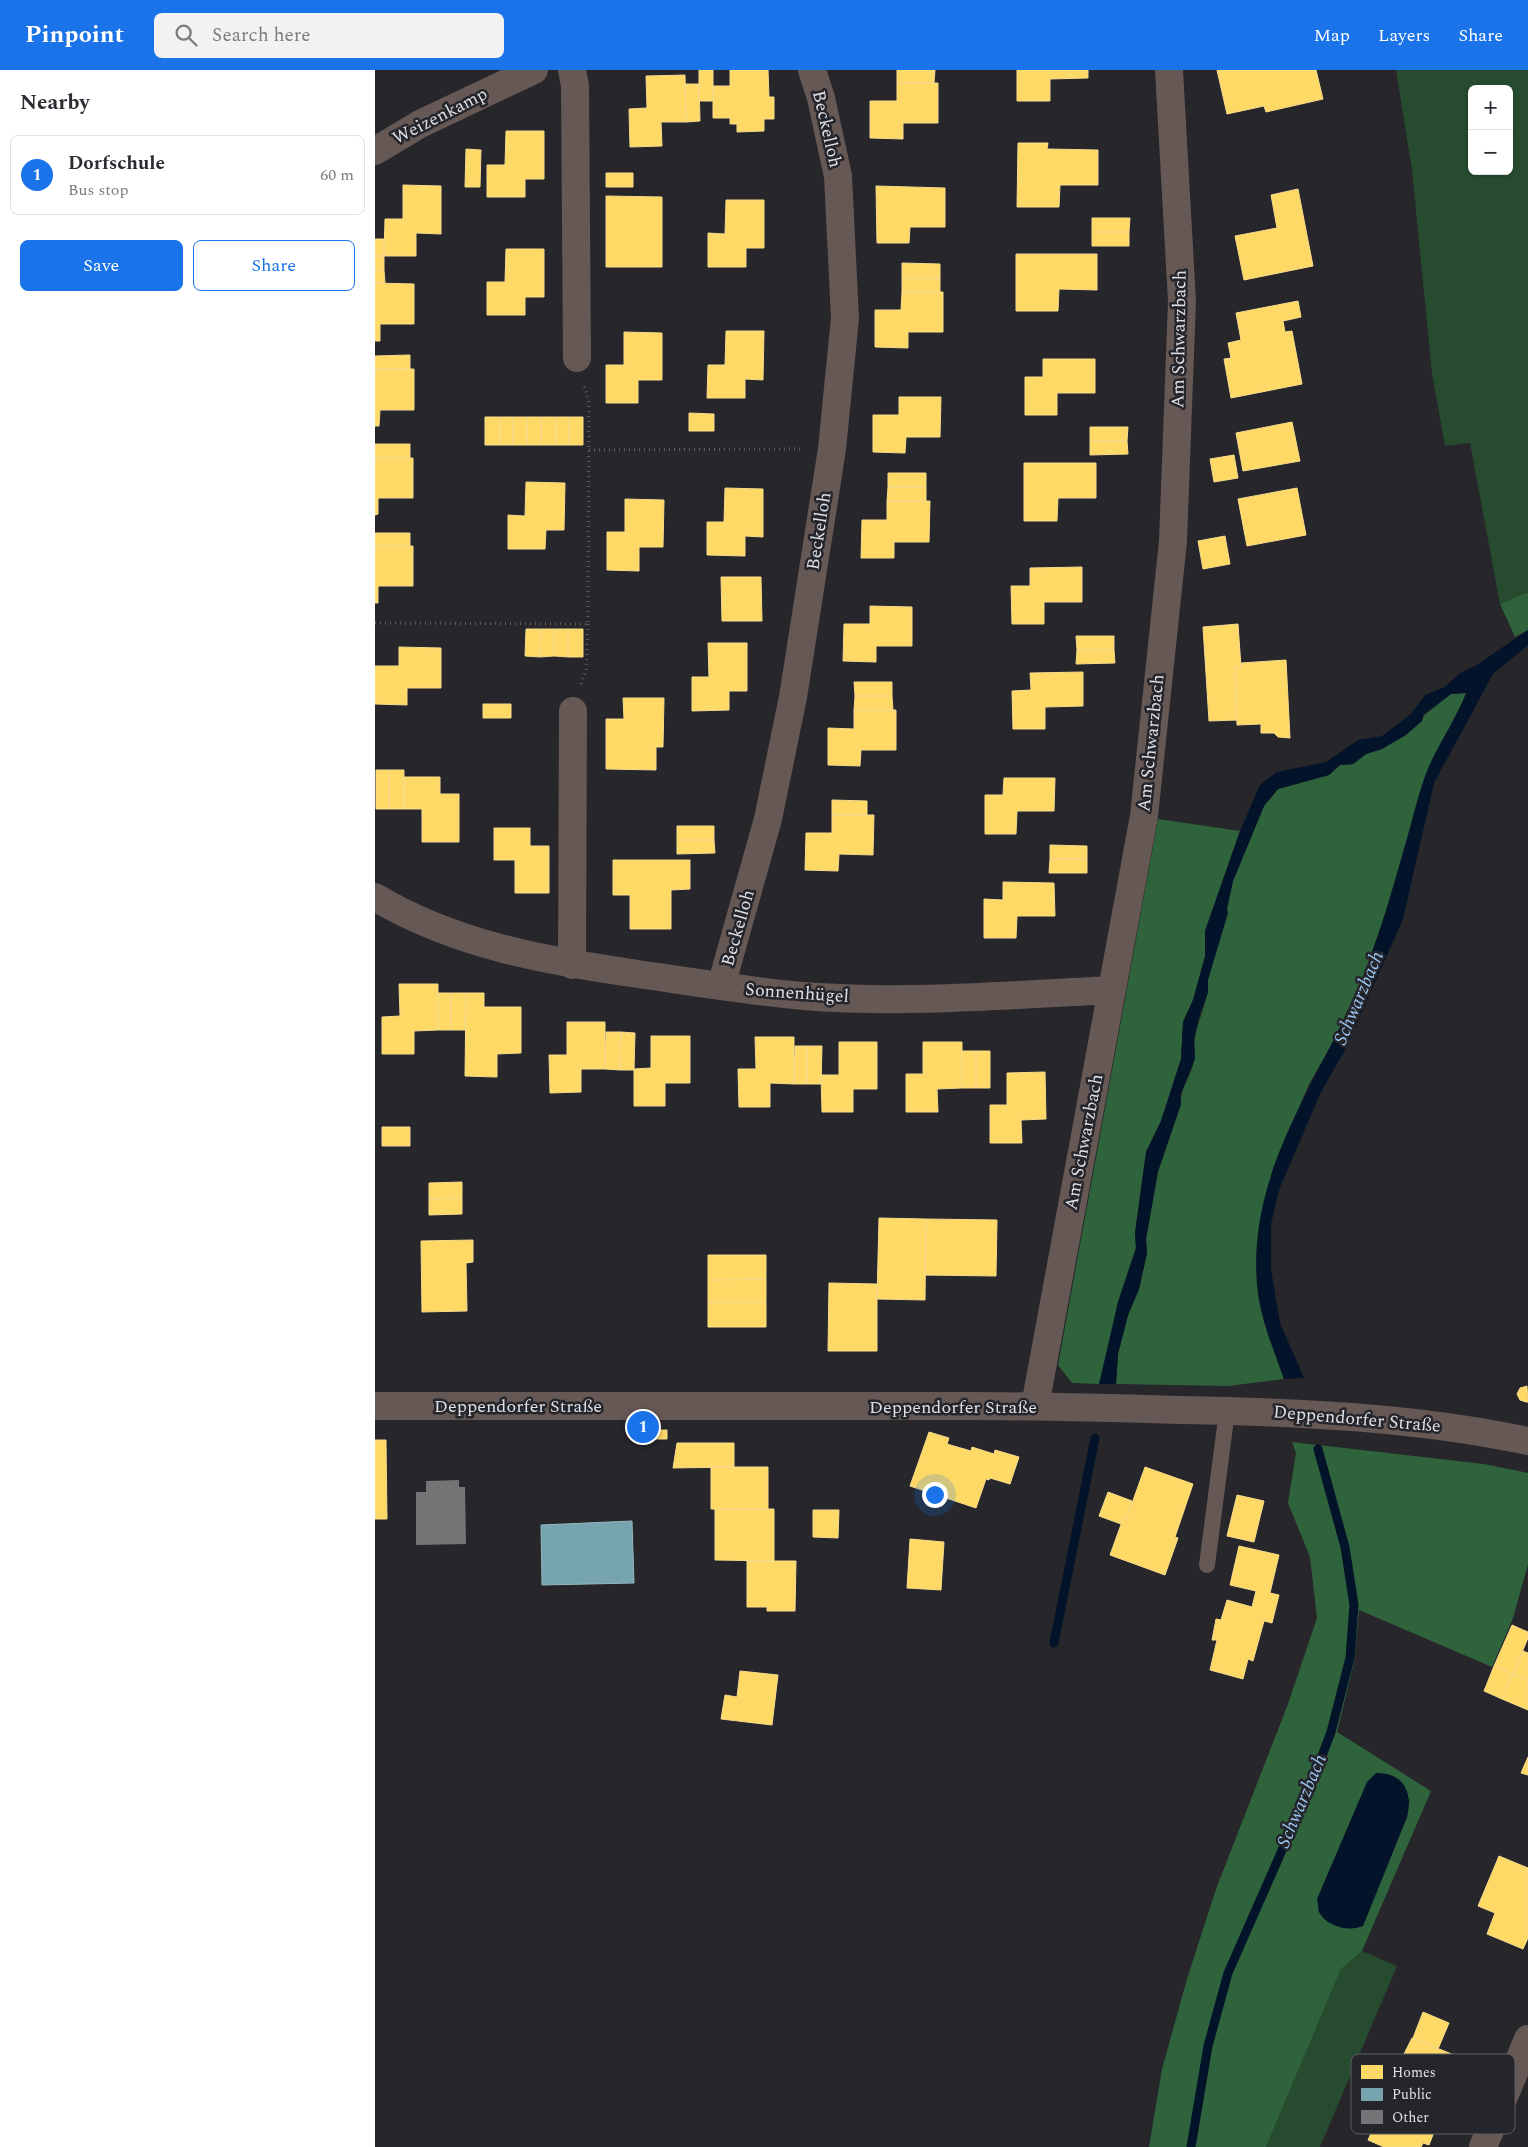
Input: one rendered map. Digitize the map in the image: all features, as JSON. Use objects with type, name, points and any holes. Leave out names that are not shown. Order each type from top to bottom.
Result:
[{"type":"street","name":"Weizenkamp","points":[[375,151],[420,124],[534,70]]},
{"type":"street","points":[[571,70],[575,86],[577,358]]},
{"type":"street","name":"Beckelloh","points":[[721,986],[768,819],[793,696],[832,448],[845,318],[838,176],[821,98],[812,70]]},
{"type":"street","name":"Am Schwarzbach","points":[[1035,1406],[1144,816],[1173,541],[1182,301],[1169,70]]},
{"type":"street","points":[[572,965],[573,711]]},
{"type":"street","name":"Sonnenhügel","points":[[375,897],[452,935],[528,956],[572,965],[721,986],[804,996],[889,999],[1113,990]]},
{"type":"street","name":"Deppendorfer Straße","points":[[375,1406],[1035,1406],[1227,1411],[1343,1415],[1419,1422],[1528,1441]]},
{"type":"street","points":[[1515,2070],[1528,2039]]},
{"type":"street","points":[[1483,2147],[1488,2134]]},
{"type":"lane","points":[[1207,1565],[1227,1411]]},
{"type":"path","points":[[573,711],[586,671],[588,624],[589,403],[577,358]]},
{"type":"path","points":[[589,450],[832,448]]},
{"type":"path","points":[[375,623],[588,624]]},
{"type":"green space","points":[[1396,70],[1528,70],[1528,592],[1500,604],[1470,443],[1445,446],[1432,374],[1412,170]]},
{"type":"green space","points":[[1528,592],[1528,630],[1515,637],[1500,604]]},
{"type":"green space","points":[[1467,693],[1426,773],[1385,915],[1364,974],[1332,1044],[1309,1084],[1272,1171],[1264,1322],[1284,1379],[1228,1386],[1116,1384],[1118,1354],[1128,1315],[1139,1289],[1147,1253],[1146,1239],[1158,1172],[1181,1104],[1182,1092],[1193,1066],[1195,1037],[1233,881],[1264,806],[1278,789],[1329,775],[1340,765],[1353,764],[1366,754],[1382,749],[1451,694]]},
{"type":"green space","points":[[1158,819],[1240,831],[1205,931],[1205,956],[1193,1000],[1183,1022],[1181,1059],[1161,1121],[1146,1152],[1135,1233],[1136,1248],[1118,1302],[1102,1376],[1099,1384],[1072,1383],[1058,1365]]},
{"type":"green space","points":[[1292,1442],[1484,1464],[1528,1473],[1528,1564],[1513,1618],[1492,1667],[1359,1610],[1354,1662],[1337,1732],[1431,1791],[1362,1951],[1341,1969],[1266,2147],[1149,2147],[1162,2069],[1187,1979],[1216,1889],[1288,1704],[1317,1618],[1310,1557],[1288,1503],[1296,1453]],"holes":[[[1410,1798],[1407,1817],[1363,1925],[1345,1928],[1329,1920],[1319,1912]]]},
{"type":"green space","points":[[1362,1951],[1397,1966],[1360,2054],[1351,2054],[1351,2074],[1320,2147],[1266,2147],[1341,1969]]},
{"type":"water","points":[[1528,630],[1528,645],[1493,674],[1434,783],[1403,919],[1345,1050],[1321,1092],[1279,1190],[1271,1224],[1271,1269],[1280,1323],[1304,1378],[1284,1379],[1267,1333],[1261,1309],[1257,1285],[1257,1242],[1264,1201],[1276,1161],[1292,1123],[1365,972],[1388,904],[1423,782],[1435,753],[1457,714],[1466,693],[1451,694],[1424,714],[1422,721],[1406,735],[1382,749],[1366,754],[1353,764],[1340,765],[1329,775],[1278,789],[1264,806],[1233,881],[1227,909],[1228,913],[1208,980],[1208,993],[1199,1016],[1194,1040],[1195,1059],[1180,1095],[1181,1104],[1158,1171],[1146,1239],[1147,1253],[1139,1289],[1128,1315],[1118,1354],[1116,1384],[1099,1384],[1118,1302],[1136,1248],[1135,1233],[1146,1152],[1161,1121],[1181,1059],[1183,1022],[1193,1000],[1205,957],[1205,931],[1240,831],[1260,785],[1277,772],[1326,762],[1358,740],[1382,736],[1411,714],[1425,695],[1445,687],[1460,673],[1477,665]]},
{"type":"water","points":[[1376,1773],[1393,1776],[1400,1780],[1409,1800],[1407,1817],[1363,1926],[1357,1928],[1339,1927],[1327,1921],[1319,1912],[1317,1899],[1367,1782]]},
{"type":"building: Homes","points":[[699,70],[713,70],[713,101],[699,101]]},
{"type":"building: Homes","points":[[730,70],[768,70],[769,97],[774,97],[774,119],[764,119],[764,131],[737,132],[737,124],[730,124],[730,118],[713,118],[713,86],[730,86]]},
{"type":"building: Homes","points":[[897,70],[935,70],[934,83],[897,83]]},
{"type":"building: Homes","points":[[1017,70],[1088,70],[1088,78],[1050,79],[1050,101],[1017,101]]},
{"type":"building: Homes","points":[[1217,70],[1316,70],[1323,99],[1266,112],[1264,106],[1227,114]]},
{"type":"building: Homes","points":[[685,75],[686,122],[661,122],[662,146],[630,147],[629,109],[647,108],[646,76]]},
{"type":"building: Homes","points":[[897,83],[938,83],[938,123],[903,123],[903,139],[870,138],[870,101],[897,101]]},
{"type":"building: Homes","points":[[685,84],[699,84],[700,121],[686,122]]},
{"type":"building: Homes","points":[[506,131],[544,131],[544,179],[525,179],[525,197],[487,197],[487,165],[505,165]]},
{"type":"building: Homes","points":[[1018,143],[1048,143],[1047,149],[1098,150],[1098,185],[1060,185],[1059,207],[1017,207]]},
{"type":"building: Homes","points":[[466,149],[481,150],[480,187],[465,187]]},
{"type":"building: Homes","points":[[606,173],[633,173],[633,187],[606,187]]},
{"type":"building: Homes","points":[[403,185],[441,186],[441,234],[416,233],[416,256],[384,256],[385,219],[403,219]]},
{"type":"building: Homes","points":[[876,186],[945,188],[945,227],[910,227],[909,243],[877,243]]},
{"type":"building: Homes","points":[[1298,189],[1313,266],[1244,280],[1235,236],[1277,228],[1271,195]]},
{"type":"building: Homes","points":[[606,196],[662,197],[662,267],[606,267]]},
{"type":"building: Homes","points":[[726,200],[764,200],[764,248],[746,248],[746,267],[708,267],[708,233],[725,234]]},
{"type":"building: Homes","points":[[1092,218],[1130,218],[1129,232],[1092,232]]},
{"type":"building: Homes","points":[[1092,232],[1129,232],[1129,246],[1092,246]]},
{"type":"building: Homes","points":[[375,239],[384,239],[384,256],[375,256]]},
{"type":"building: Homes","points":[[506,249],[544,249],[544,297],[525,297],[525,315],[487,315],[487,282],[505,282]]},
{"type":"building: Homes","points":[[1016,254],[1097,254],[1097,290],[1059,289],[1058,311],[1016,311]]},
{"type":"building: Homes","points":[[375,256],[384,256],[384,270],[375,270]]},
{"type":"building: Homes","points":[[902,263],[940,264],[940,278],[902,278]]},
{"type":"building: Homes","points":[[375,270],[384,270],[385,283],[375,283]]},
{"type":"building: Homes","points":[[902,278],[940,278],[940,292],[902,292]]},
{"type":"building: Homes","points":[[375,283],[414,284],[414,324],[380,324],[380,341],[375,341]]},
{"type":"building: Homes","points":[[902,292],[943,292],[943,332],[908,332],[908,348],[875,347],[875,310],[901,310]]},
{"type":"building: Homes","points":[[1298,301],[1301,317],[1283,321],[1285,332],[1292,331],[1302,384],[1231,398],[1224,359],[1231,358],[1228,343],[1241,340],[1236,313]]},
{"type":"building: Homes","points":[[726,331],[764,331],[763,380],[745,379],[745,398],[707,398],[708,365],[725,365]]},
{"type":"building: Homes","points":[[624,332],[662,333],[662,380],[638,380],[638,403],[606,403],[606,365],[624,365]]},
{"type":"building: Homes","points":[[410,355],[410,370],[375,369],[375,356]]},
{"type":"building: Homes","points":[[1043,359],[1095,359],[1095,393],[1057,393],[1057,415],[1025,415],[1025,377],[1043,377]]},
{"type":"building: Homes","points":[[375,369],[414,369],[414,410],[380,410],[379,426],[375,426]]},
{"type":"building: Homes","points":[[899,397],[941,397],[940,437],[906,437],[905,453],[873,452],[873,415],[899,415]]},
{"type":"building: Homes","points":[[689,413],[714,414],[714,431],[689,431]]},
{"type":"building: Homes","points":[[485,417],[500,417],[500,445],[485,445]]},
{"type":"building: Homes","points":[[500,417],[513,417],[513,445],[500,445]]},
{"type":"building: Homes","points":[[513,417],[527,417],[527,445],[513,445]]},
{"type":"building: Homes","points":[[527,417],[541,417],[541,445],[527,445]]},
{"type":"building: Homes","points":[[541,417],[556,417],[556,445],[541,445]]},
{"type":"building: Homes","points":[[556,417],[569,417],[569,445],[556,445]]},
{"type":"building: Homes","points":[[569,417],[583,417],[583,445],[569,445]]},
{"type":"building: Homes","points":[[1292,422],[1300,461],[1243,471],[1236,433]]},
{"type":"building: Homes","points":[[1090,427],[1128,427],[1127,441],[1090,441]]},
{"type":"building: Homes","points":[[1090,441],[1127,441],[1128,454],[1090,455]]},
{"type":"building: Homes","points":[[375,444],[410,444],[410,458],[375,458]]},
{"type":"building: Homes","points":[[1234,455],[1238,478],[1214,482],[1210,459]]},
{"type":"building: Homes","points":[[375,458],[413,458],[413,498],[378,498],[378,514],[375,515]]},
{"type":"building: Homes","points":[[1024,463],[1096,463],[1096,498],[1058,498],[1057,521],[1024,521]]},
{"type":"building: Homes","points":[[888,473],[926,473],[926,487],[888,487]]},
{"type":"building: Homes","points":[[526,482],[565,483],[564,530],[546,530],[545,549],[508,549],[508,515],[525,516]]},
{"type":"building: Homes","points":[[888,487],[926,487],[926,501],[887,501]]},
{"type":"building: Homes","points":[[725,488],[763,489],[763,537],[745,536],[745,556],[707,555],[707,522],[724,522]]},
{"type":"building: Homes","points":[[1297,488],[1306,535],[1247,546],[1238,499]]},
{"type":"building: Homes","points":[[625,499],[664,500],[663,547],[639,547],[639,571],[607,570],[607,532],[625,532]]},
{"type":"building: Homes","points":[[887,501],[930,501],[929,542],[894,542],[894,558],[861,558],[862,520],[887,520]]},
{"type":"building: Homes","points":[[375,533],[410,533],[410,546],[375,546]]},
{"type":"building: Homes","points":[[1225,536],[1230,564],[1203,569],[1198,541]]},
{"type":"building: Homes","points":[[375,546],[413,546],[413,586],[378,586],[378,603],[375,603]]},
{"type":"building: Homes","points":[[1082,567],[1082,602],[1044,602],[1044,624],[1012,624],[1011,586],[1030,586],[1030,568]]},
{"type":"building: Homes","points":[[721,577],[761,577],[762,621],[722,621]]},
{"type":"building: Homes","points":[[870,606],[912,607],[912,646],[876,646],[876,662],[843,661],[844,624],[870,624]]},
{"type":"building: Homes","points":[[1238,624],[1241,667],[1235,668],[1237,720],[1209,721],[1203,627]]},
{"type":"building: Homes","points":[[526,629],[541,629],[540,657],[525,656]]},
{"type":"building: Homes","points":[[541,629],[554,629],[554,656],[540,657]]},
{"type":"building: Homes","points":[[554,629],[568,629],[568,657],[554,656]]},
{"type":"building: Homes","points":[[568,629],[583,629],[583,657],[568,657]]},
{"type":"building: Homes","points":[[1076,636],[1114,636],[1114,650],[1077,650]]},
{"type":"building: Homes","points":[[708,643],[747,643],[747,691],[729,691],[729,710],[692,711],[692,677],[709,677]]},
{"type":"building: Homes","points":[[399,647],[441,648],[441,688],[407,688],[407,705],[375,704],[375,666],[399,666]]},
{"type":"building: Homes","points":[[1077,650],[1114,650],[1115,663],[1076,664]]},
{"type":"building: Homes","points":[[1286,660],[1290,738],[1278,737],[1274,733],[1261,733],[1261,724],[1237,725],[1235,668],[1241,667],[1241,663]]},
{"type":"building: Homes","points":[[1083,672],[1083,706],[1045,707],[1045,729],[1013,729],[1012,691],[1031,690],[1030,673]]},
{"type":"building: Homes","points":[[854,682],[892,682],[892,696],[855,696]]},
{"type":"building: Homes","points":[[855,696],[892,696],[893,710],[854,710]]},
{"type":"building: Homes","points":[[623,698],[664,698],[663,747],[656,747],[656,770],[606,769],[606,719],[624,719]]},
{"type":"building: Homes","points":[[483,704],[511,704],[511,718],[483,718]]},
{"type":"building: Homes","points":[[854,710],[896,710],[896,750],[861,750],[860,766],[828,765],[828,728],[854,729]]},
{"type":"building: Homes","points":[[376,770],[389,770],[389,809],[376,809]]},
{"type":"building: Homes","points":[[389,770],[404,770],[404,809],[389,809]]},
{"type":"building: Homes","points":[[404,777],[440,777],[440,794],[459,794],[459,842],[422,842],[422,809],[404,809]]},
{"type":"building: Homes","points":[[1004,778],[1055,778],[1054,811],[1017,811],[1016,834],[985,834],[985,795],[1003,795]]},
{"type":"building: Homes","points":[[832,800],[867,801],[867,815],[832,815]]},
{"type":"building: Homes","points":[[832,815],[874,815],[873,855],[839,854],[838,871],[805,870],[806,833],[832,833]]},
{"type":"building: Homes","points":[[677,826],[714,826],[714,840],[677,840]]},
{"type":"building: Homes","points":[[494,828],[530,828],[530,846],[549,846],[549,893],[515,893],[515,860],[494,860]]},
{"type":"building: Homes","points":[[677,840],[714,840],[715,853],[677,854]]},
{"type":"building: Homes","points":[[1050,845],[1087,846],[1087,859],[1050,859]]},
{"type":"building: Homes","points":[[1050,859],[1087,859],[1087,873],[1049,873]]},
{"type":"building: Homes","points":[[613,860],[690,860],[690,889],[671,890],[671,929],[630,929],[630,895],[613,895]]},
{"type":"building: Homes","points":[[1003,882],[1054,883],[1055,916],[1017,916],[1016,938],[984,938],[984,899],[1003,900]]},
{"type":"building: Homes","points":[[399,984],[438,984],[438,1030],[414,1031],[414,1054],[382,1054],[382,1017],[400,1016]]},
{"type":"building: Homes","points":[[438,993],[451,993],[451,1030],[438,1030]]},
{"type":"building: Homes","points":[[451,993],[466,993],[465,1030],[451,1030]]},
{"type":"building: Homes","points":[[466,993],[484,993],[484,1007],[521,1007],[521,1053],[497,1054],[497,1077],[465,1076]]},
{"type":"building: Homes","points":[[567,1022],[605,1022],[605,1069],[581,1069],[581,1092],[550,1093],[549,1055],[567,1055]]},
{"type":"building: Homes","points":[[606,1032],[621,1032],[620,1070],[605,1069]]},
{"type":"building: Homes","points":[[621,1032],[635,1033],[634,1070],[620,1070]]},
{"type":"building: Homes","points":[[651,1036],[690,1036],[690,1083],[665,1083],[665,1106],[634,1106],[634,1069],[651,1068]]},
{"type":"building: Homes","points":[[755,1037],[794,1037],[794,1084],[770,1083],[770,1107],[739,1107],[738,1069],[756,1069]]},
{"type":"building: Homes","points":[[839,1042],[877,1042],[877,1089],[853,1089],[853,1112],[822,1112],[821,1075],[839,1075]]},
{"type":"building: Homes","points":[[923,1042],[962,1042],[962,1088],[937,1089],[938,1112],[906,1112],[906,1074],[923,1074]]},
{"type":"building: Homes","points":[[795,1046],[807,1046],[807,1084],[794,1084]]},
{"type":"building: Homes","points":[[807,1046],[822,1046],[821,1084],[807,1084]]},
{"type":"building: Homes","points":[[962,1051],[976,1051],[976,1088],[962,1088]]},
{"type":"building: Homes","points":[[976,1051],[990,1051],[990,1088],[976,1088]]},
{"type":"building: Homes","points":[[1045,1072],[1046,1119],[1021,1120],[1022,1143],[990,1143],[990,1105],[1007,1105],[1007,1073]]},
{"type":"building: Homes","points":[[382,1127],[410,1127],[410,1146],[382,1146]]},
{"type":"building: Homes","points":[[462,1182],[462,1198],[429,1199],[429,1183]]},
{"type":"building: Homes","points":[[462,1198],[462,1214],[429,1215],[429,1199]]},
{"type":"building: Homes","points":[[879,1218],[926,1219],[925,1300],[877,1299]]},
{"type":"building: Homes","points":[[926,1219],[997,1220],[996,1276],[925,1275]]},
{"type":"building: Homes","points":[[473,1240],[473,1262],[466,1263],[467,1311],[422,1312],[421,1241]]},
{"type":"building: Homes","points":[[708,1255],[766,1255],[766,1279],[708,1280]]},
{"type":"building: Homes","points":[[766,1279],[766,1302],[708,1302],[708,1280]]},
{"type":"building: Homes","points":[[829,1283],[877,1284],[877,1351],[828,1351]]},
{"type":"building: Homes","points":[[708,1302],[766,1302],[766,1327],[708,1327]]},
{"type":"building: Homes","points":[[1527,1386],[1528,1402],[1526,1402],[1520,1400],[1517,1394],[1520,1388]]},
{"type":"building: Homes","points":[[650,1430],[667,1430],[667,1439],[650,1439]]},
{"type":"building: Homes","points":[[929,1432],[949,1438],[947,1444],[971,1451],[972,1447],[994,1454],[995,1450],[1019,1457],[1010,1484],[990,1478],[989,1480],[986,1479],[976,1508],[910,1486]]},
{"type":"building: Homes","points":[[375,1440],[386,1440],[387,1519],[375,1519]]},
{"type":"building: Homes","points":[[677,1443],[734,1443],[734,1467],[673,1468]]},
{"type":"building: Homes","points":[[711,1467],[768,1467],[768,1510],[711,1509]]},
{"type":"building: Homes","points":[[1145,1467],[1193,1484],[1175,1537],[1178,1538],[1165,1575],[1110,1555],[1123,1519],[1126,1520]]},
{"type":"building: Homes","points":[[1108,1492],[1132,1501],[1126,1520],[1123,1519],[1121,1524],[1099,1516]]},
{"type":"building: Homes","points":[[1237,1495],[1264,1501],[1254,1542],[1227,1536]]},
{"type":"building: Homes","points":[[715,1509],[774,1509],[774,1561],[715,1560]]},
{"type":"building: Homes","points":[[813,1510],[839,1510],[838,1538],[813,1537]]},
{"type":"building: Homes","points":[[910,1539],[944,1542],[941,1590],[907,1588]]},
{"type":"building: Homes","points":[[1239,1546],[1279,1555],[1270,1593],[1279,1595],[1272,1623],[1264,1621],[1253,1661],[1248,1659],[1243,1679],[1210,1670],[1217,1640],[1212,1640],[1216,1619],[1221,1620],[1227,1600],[1252,1607],[1256,1591],[1230,1585]]},
{"type":"building: Homes","points":[[747,1561],[796,1561],[795,1611],[767,1611],[767,1607],[747,1607]]},
{"type":"building: Homes","points":[[1512,1625],[1528,1632],[1528,1638],[1513,1674],[1494,1666]]},
{"type":"building: Homes","points":[[1523,1651],[1528,1653],[1528,1681],[1513,1674]]},
{"type":"building: Homes","points":[[1494,1666],[1513,1674],[1502,1699],[1484,1691]]},
{"type":"building: Homes","points":[[740,1671],[778,1675],[772,1725],[721,1719],[725,1695],[737,1697]]},
{"type":"building: Homes","points":[[1513,1674],[1528,1681],[1528,1710],[1502,1699]]},
{"type":"building: Homes","points":[[1528,1757],[1528,1775],[1521,1773]]},
{"type":"building: Homes","points":[[1499,1856],[1528,1868],[1528,1938],[1523,1949],[1487,1934],[1495,1913],[1478,1906]]},
{"type":"building: Homes","points":[[1423,2012],[1449,2023],[1438,2049],[1413,2038]]},
{"type":"building: Homes","points":[[1412,2038],[1452,2054],[1404,2054]]},
{"type":"building: Homes","points":[[1371,2134],[1433,2134],[1429,2145],[1423,2143],[1421,2147],[1384,2147],[1368,2140]]},
{"type":"building: Public","points":[[632,1521],[634,1583],[542,1585],[541,1525]]},
{"type":"building: Other","points":[[459,1480],[459,1487],[465,1487],[466,1544],[416,1545],[416,1492],[426,1492],[426,1481]]},
{"type":"waterway","points":[[1054,1643],[1095,1438]]},
{"type":"waterway","name":"Schwarzbach","points":[[1191,2147],[1208,2046],[1228,1973],[1313,1780],[1331,1732],[1350,1658],[1354,1605],[1345,1547],[1318,1449]]},
{"type":"place","name":"Dorfschule","points":[[643,1427]]}]
